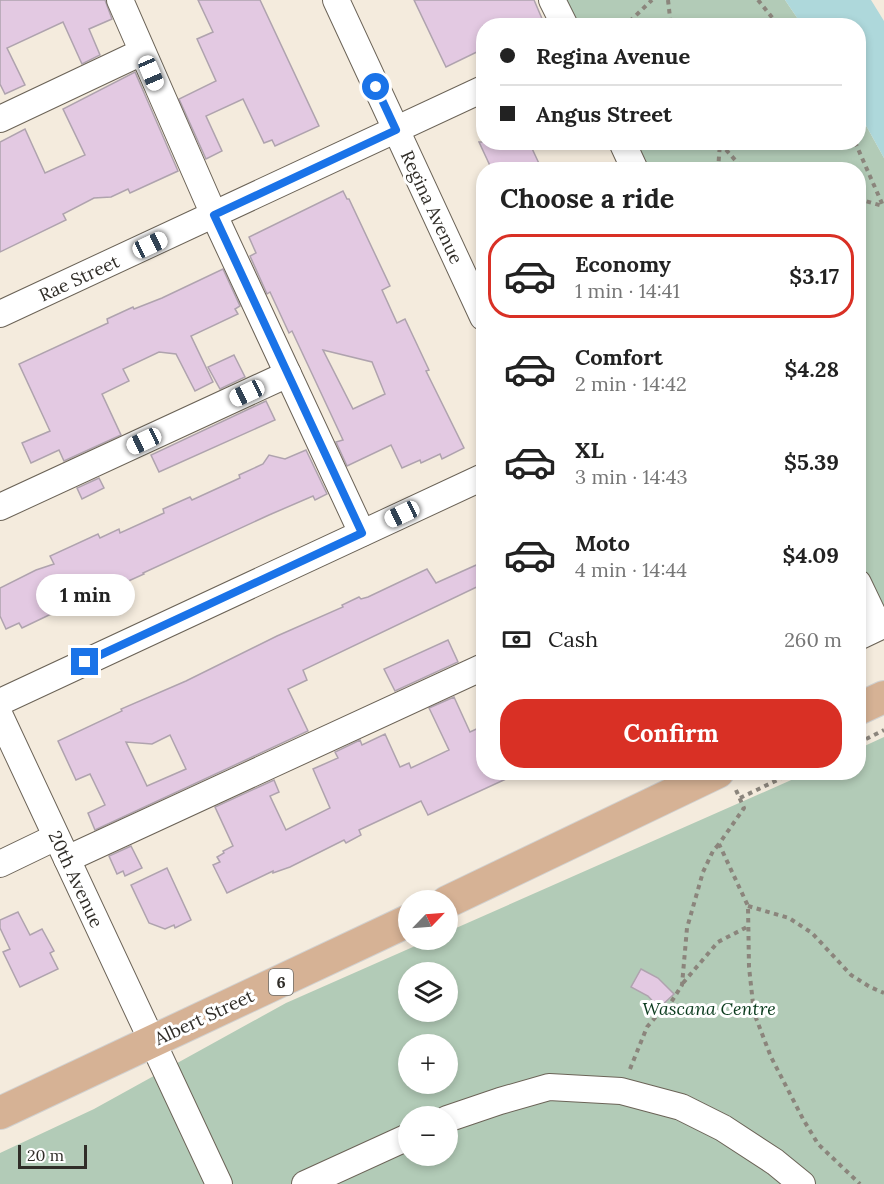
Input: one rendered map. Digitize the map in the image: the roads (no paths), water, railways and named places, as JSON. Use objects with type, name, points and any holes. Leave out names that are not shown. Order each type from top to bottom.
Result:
[{"type":"main road","points":[[866,705],[884,697]]},
{"type":"main road","points":[[458,897],[696,780]]},
{"type":"main road","name":"Albert Street","points":[[0,1113],[398,926]]},
{"type":"street","points":[[120,0],[214,215],[362,533]]},
{"type":"street","name":"Regina Avenue","points":[[336,0],[476,300]]},
{"type":"street","points":[[552,0],[560,18]]},
{"type":"street","points":[[0,119],[142,52]]},
{"type":"street","name":"Rae Street","points":[[0,314],[476,92]]},
{"type":"street","points":[[0,507],[288,374]]},
{"type":"street","points":[[0,702],[476,480]]},
{"type":"street","points":[[866,600],[879,627],[866,633]]},
{"type":"street","points":[[0,864],[61,848],[476,670]]},
{"type":"street","name":"20th Avenue","points":[[0,716],[219,1184]]},
{"type":"street","points":[[458,1115],[549,1087],[621,1091],[681,1107],[723,1128],[775,1162],[802,1184]]},
{"type":"street","points":[[305,1184],[398,1142]]},
{"type":"water","points":[[785,0],[871,0],[884,21],[884,158],[866,125],[866,18],[797,18]]},
{"type":"park label","name":"Wascana Centre","points":[[709,1008]]}]
